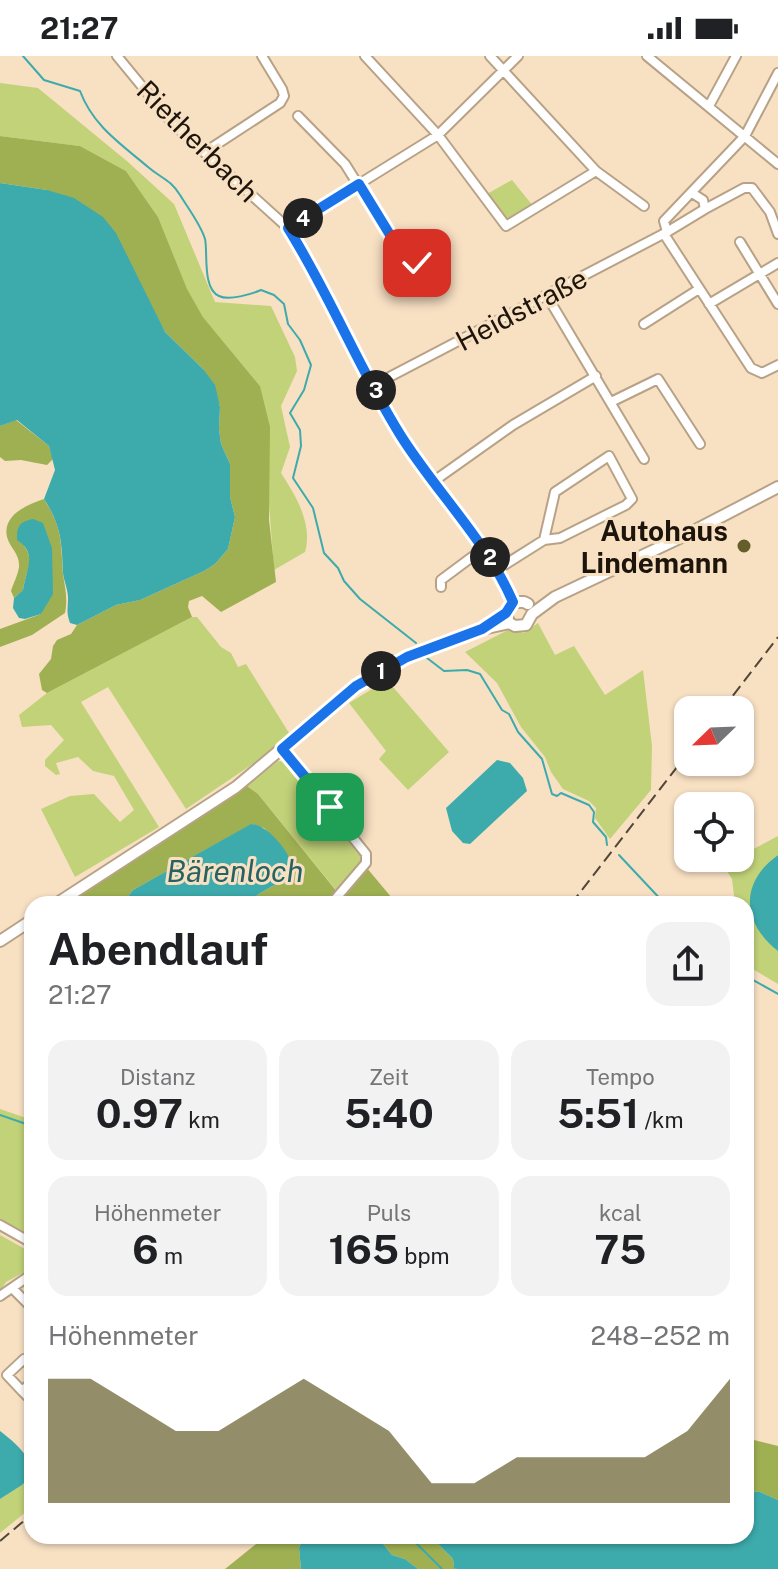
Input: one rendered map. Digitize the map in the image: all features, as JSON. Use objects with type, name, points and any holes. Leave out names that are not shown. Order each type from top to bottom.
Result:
[{"type":"main road","points":[[530,609],[778,487]]},
{"type":"main road","points":[[68,896],[236,787],[356,686],[407,657],[508,618],[513,602],[524,602],[530,609]]},
{"type":"main road","points":[[508,618],[515,626],[526,625],[530,609]]},
{"type":"main road","points":[[0,941],[24,925]]},
{"type":"street","name":"Rietherbach","points":[[117,56],[173,124],[288,228],[400,435],[484,548],[513,602]]},
{"type":"street","points":[[205,152],[280,103],[284,96],[282,89],[262,56]]},
{"type":"street","points":[[365,56],[438,135],[506,226],[596,171]]},
{"type":"street","points":[[490,56],[596,171],[644,206]]},
{"type":"street","points":[[288,228],[438,135],[518,56]]},
{"type":"street","points":[[647,56],[778,164]]},
{"type":"street","points":[[709,106],[736,56]]},
{"type":"street","points":[[778,73],[745,136],[664,221],[665,233],[751,368],[762,373],[778,365]]},
{"type":"street","points":[[298,116],[345,164],[406,261],[417,263],[430,256]]},
{"type":"street","name":"Heidstraße","points":[[374,385],[547,296],[740,190],[752,188],[770,212],[778,234]]},
{"type":"street","points":[[692,193],[703,200],[705,209]]},
{"type":"street","points":[[740,242],[778,304]]},
{"type":"street","points":[[709,304],[778,263]]},
{"type":"street","points":[[644,324],[699,289]]},
{"type":"street","points":[[547,296],[644,459]]},
{"type":"street","points":[[434,481],[513,425],[596,376]]},
{"type":"street","points":[[611,402],[658,379],[700,444]]},
{"type":"street","points":[[498,569],[544,540],[560,538],[626,505],[632,499],[609,456],[555,492],[544,540]]},
{"type":"street","points":[[441,587],[441,580],[484,548]]},
{"type":"street","points":[[282,749],[366,854],[366,863],[338,896]]},
{"type":"street","points":[[0,1225],[24,1238]]},
{"type":"street","points":[[0,1296],[24,1280]]},
{"type":"street","points":[[12,1288],[24,1300]]},
{"type":"street","points":[[22,1391],[4,1371],[24,1359]]},
{"type":"green space","points":[[0,83],[38,88],[174,204],[215,302],[271,306],[295,357],[297,371],[281,406],[290,447],[281,473],[305,521],[305,552],[274,570],[260,386],[203,317],[187,290],[158,217],[126,171],[80,146],[0,136]]},
{"type":"green space","points":[[0,136],[80,146],[126,171],[158,217],[187,289],[203,317],[260,386],[270,427],[269,520],[276,582],[221,612],[202,596],[189,601],[192,617],[47,693],[42,690],[39,674],[51,659],[57,640],[71,634],[77,625],[116,605],[140,600],[215,564],[228,549],[235,517],[230,497],[230,464],[221,444],[220,406],[203,369],[165,332],[153,311],[47,190],[0,183]]},
{"type":"green space","points":[[512,180],[533,206],[508,218],[487,194]]},
{"type":"green space","points":[[16,420],[49,446],[53,459],[47,465],[21,460],[5,461],[0,457],[0,426]]},
{"type":"green space","points":[[44,499],[60,535],[65,613],[32,635],[0,647],[0,629],[41,614],[52,548],[23,544],[29,556],[29,566],[23,590],[14,598],[11,591],[19,562],[8,541],[6,529],[8,522],[18,512]]},
{"type":"green space","points":[[197,617],[221,647],[231,653],[238,667],[246,664],[289,733],[263,757],[186,809],[108,687],[81,702],[159,827],[75,877],[41,809],[70,796],[94,794],[120,822],[134,810],[114,776],[93,771],[78,757],[56,763],[60,774],[56,775],[45,766],[45,760],[64,740],[51,725],[22,727],[19,715],[47,693]]},
{"type":"green space","points":[[538,623],[555,655],[574,646],[605,695],[643,670],[652,746],[651,790],[610,839],[595,818],[596,808],[589,801],[563,789],[545,757],[521,727],[497,683],[465,652],[510,629],[524,633]]},
{"type":"green space","points":[[387,680],[449,752],[408,790],[379,759],[386,751],[349,703]]},
{"type":"green space","points":[[278,761],[287,762],[361,852],[362,862],[336,890],[258,794],[247,786]]},
{"type":"green space","points":[[247,786],[258,794],[340,896],[257,896],[290,876],[290,858],[264,828],[252,824],[133,890],[128,896],[80,896]]},
{"type":"green space","points":[[778,836],[778,855],[771,860],[763,935],[778,951],[778,984],[754,970],[754,896],[734,896],[732,879],[728,872],[754,872],[754,849]]},
{"type":"green space","points":[[366,867],[390,896],[344,896]]},
{"type":"green space","points":[[0,1109],[24,1117],[24,1234],[0,1219]]},
{"type":"green space","points":[[0,1235],[24,1248],[24,1272],[6,1282],[0,1291]]},
{"type":"green space","points":[[754,1440],[778,1446],[778,1500],[754,1492]]},
{"type":"green space","points":[[24,1483],[24,1514],[0,1533],[0,1499]]},
{"type":"green space","points":[[256,1544],[301,1544],[301,1569],[225,1569]]},
{"type":"green space","points":[[383,1544],[438,1544],[453,1559],[457,1569],[418,1569],[405,1559],[392,1555]]},
{"type":"water","points":[[0,183],[47,190],[74,198],[103,217],[116,233],[165,332],[215,385],[220,407],[221,444],[230,464],[230,497],[235,517],[228,549],[215,564],[140,600],[116,605],[77,625],[70,623],[69,619],[60,534],[44,499],[55,470],[49,446],[17,420],[0,426]]},
{"type":"water","points":[[33,519],[43,523],[52,548],[53,594],[41,614],[25,619],[19,618],[13,608],[14,598],[23,590],[29,562],[27,550],[17,540],[17,535],[22,523]]},
{"type":"water","points":[[497,760],[510,763],[523,778],[527,791],[470,844],[463,843],[452,831],[446,808]]},
{"type":"water","name":"Bärenloch","points":[[251,824],[262,827],[278,841],[292,867],[290,876],[257,896],[128,896],[133,890]]},
{"type":"water","points":[[778,855],[778,951],[766,940],[754,920],[752,890],[766,866]]},
{"type":"water","points":[[0,1431],[24,1454],[24,1483],[0,1499]]},
{"type":"water","points":[[754,1492],[778,1500],[778,1569],[457,1569],[454,1568],[453,1559],[438,1544],[754,1544]]},
{"type":"water","points":[[301,1544],[383,1544],[392,1555],[405,1559],[418,1569],[301,1569]]},
{"type":"waterway","points":[[23,56],[44,80],[80,91],[92,114],[109,134],[176,190],[203,234],[208,278],[214,292],[229,298],[261,290],[274,295],[284,304],[288,324],[300,340],[311,365],[304,390],[290,413],[300,430],[301,446],[293,478],[313,508],[324,553],[338,568],[344,581],[360,599],[416,643]]},
{"type":"waterway","points":[[427,658],[444,671],[467,670],[480,674],[518,732],[542,759],[552,794],[557,796],[561,793],[589,805],[594,812],[593,822],[606,837],[607,845]]},
{"type":"waterway","points":[[619,855],[657,896]]},
{"type":"waterway","points":[[754,980],[778,994]]},
{"type":"waterway","points":[[0,1115],[24,1123]]},
{"type":"waterway","points":[[417,1544],[442,1569]]},
{"type":"railway","points":[[733,696],[778,637]]},
{"type":"railway","points":[[577,896],[674,771]]},
{"type":"railway","points":[[0,1541],[24,1521]]},
{"type":"place","name":"Autohaus Lindemann","points":[[744,546]]},
{"type":"route","points":[[330,807],[282,749],[356,686],[407,657],[482,629],[506,613],[513,602],[484,548],[400,435],[288,228],[359,184],[406,261],[417,263]]}]
